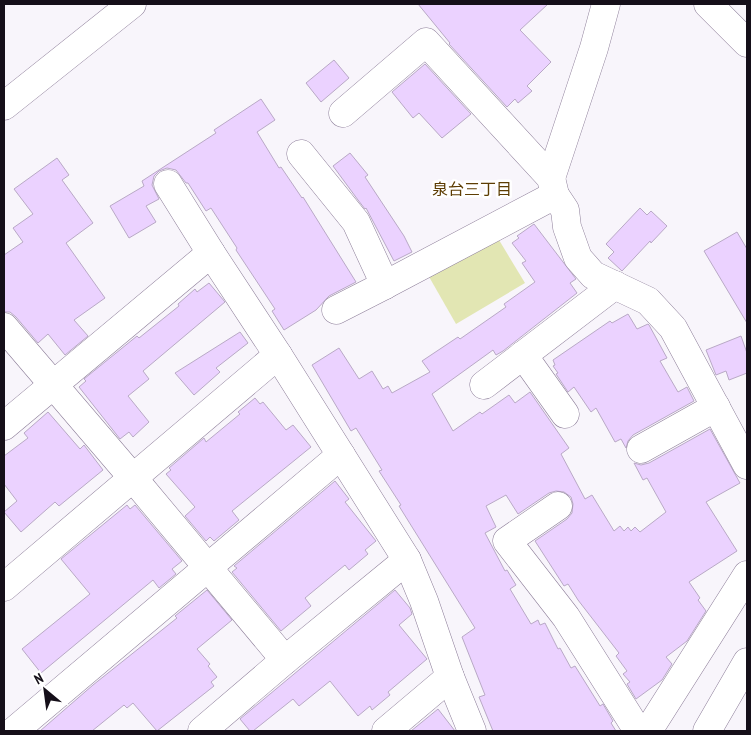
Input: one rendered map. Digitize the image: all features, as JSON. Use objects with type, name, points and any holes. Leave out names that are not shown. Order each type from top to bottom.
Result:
[{"type":"main road","points":[[4,106],[132,4]]},
{"type":"main road","points":[[336,310],[386,285],[553,187],[606,4]]},
{"type":"main road","points":[[708,4],[747,43]]},
{"type":"main road","points":[[343,114],[426,42],[553,187],[565,210],[567,227],[578,258],[593,275],[648,301],[673,328],[747,466]]},
{"type":"main road","points":[[301,154],[356,222],[386,285]]},
{"type":"main road","points":[[168,184],[407,560],[472,731]]},
{"type":"main road","points":[[4,426],[211,253]]},
{"type":"main road","points":[[484,385],[615,285]]},
{"type":"main road","points":[[4,327],[134,478],[285,660]]},
{"type":"main road","points":[[4,587],[278,355]]},
{"type":"main road","points":[[523,355],[565,414]]},
{"type":"main road","points":[[641,449],[716,407]]},
{"type":"main road","points":[[14,731],[341,455]]},
{"type":"main road","points":[[558,506],[507,541],[566,616],[638,731]]},
{"type":"main road","points":[[202,731],[407,560]]},
{"type":"main road","points":[[648,731],[747,575]]},
{"type":"main road","points":[[707,731],[747,662]]},
{"type":"main road","points":[[386,731],[450,677]]},
{"type":"main road","points":[[715,731],[747,683]]},
{"type":"green space","points":[[499,240],[525,283],[456,324],[428,275]]},
{"type":"building","points":[[418,4],[548,4],[520,30],[551,62],[527,86],[532,91],[518,103],[515,99],[507,107],[449,44]]},
{"type":"building","points":[[334,60],[349,78],[321,102],[306,83]]},
{"type":"building","points":[[425,64],[471,114],[442,138],[419,113],[413,118],[392,92]]},
{"type":"building","points":[[261,99],[275,120],[257,132],[279,168],[281,167],[303,197],[356,282],[329,296],[316,310],[284,330],[272,311],[275,309],[211,208],[206,211],[188,183],[176,170],[167,168],[159,171],[154,176],[152,185],[159,199],[146,206],[156,222],[129,238],[110,206],[144,186],[142,181],[216,133],[214,130]]},
{"type":"building","points":[[350,153],[368,175],[365,177],[404,236],[412,252],[394,261],[366,208],[333,166]]},
{"type":"building","points":[[57,158],[69,175],[62,180],[93,223],[66,243],[105,298],[74,320],[88,336],[65,355],[48,334],[38,343],[16,317],[10,312],[4,312],[4,255],[23,242],[13,228],[33,214],[14,189]]},
{"type":"building","points":[[640,208],[647,215],[651,211],[667,226],[622,271],[608,258],[614,252],[606,244]]},
{"type":"building","points":[[534,224],[576,279],[570,283],[577,293],[503,351],[496,355],[493,350],[432,394],[453,431],[509,395],[515,403],[530,392],[569,448],[561,454],[585,499],[592,495],[614,531],[620,526],[624,531],[628,527],[631,531],[635,527],[640,532],[666,512],[647,478],[643,480],[634,463],[641,465],[649,463],[710,429],[740,483],[706,502],[737,551],[689,582],[706,611],[687,641],[666,657],[672,664],[662,680],[636,699],[627,684],[630,682],[623,674],[627,671],[616,656],[619,653],[568,584],[564,586],[535,541],[567,519],[572,513],[573,504],[571,497],[564,492],[556,491],[549,493],[518,514],[506,495],[486,506],[496,527],[485,533],[505,571],[507,570],[516,585],[510,589],[531,624],[538,620],[540,625],[545,623],[558,649],[560,648],[571,668],[575,666],[600,706],[603,704],[613,721],[611,723],[616,731],[493,731],[479,697],[485,695],[462,637],[475,628],[399,506],[401,505],[379,471],[382,470],[356,428],[351,431],[312,365],[339,348],[359,379],[372,371],[383,389],[388,386],[392,393],[430,372],[422,361],[458,337],[460,339],[506,307],[504,304],[535,282],[522,263],[526,261],[512,243],[519,238],[517,236]]},
{"type":"building","points":[[737,232],[747,249],[747,323],[704,251]]},
{"type":"building","points":[[209,283],[225,302],[143,371],[149,379],[128,396],[149,422],[133,437],[129,432],[120,439],[79,387],[86,381],[84,379],[137,336],[139,338],[179,306],[178,304],[195,289],[197,292]]},
{"type":"building","points":[[628,314],[637,329],[649,325],[667,358],[660,361],[678,392],[687,387],[694,401],[633,435],[628,441],[626,448],[621,439],[615,442],[596,408],[591,412],[574,387],[568,392],[556,374],[558,373],[553,366],[555,365],[553,360],[610,321],[612,323]]},
{"type":"building","points":[[240,332],[248,343],[216,368],[220,372],[194,395],[175,373]]},
{"type":"building","points":[[741,336],[747,353],[747,373],[729,380],[726,371],[716,375],[706,350]]},
{"type":"building","points":[[255,398],[260,404],[263,402],[286,430],[293,425],[311,447],[232,511],[239,520],[214,541],[210,537],[206,541],[185,516],[195,507],[166,474],[171,470],[169,468],[204,438],[206,442],[240,414],[238,412]]},
{"type":"building","points":[[48,412],[80,449],[84,445],[103,470],[59,506],[55,502],[21,532],[4,512],[17,501],[4,484],[4,456],[28,438],[24,433]]},
{"type":"building","points":[[335,481],[349,499],[345,502],[376,541],[365,550],[368,554],[349,570],[345,565],[305,598],[311,606],[281,631],[232,572],[237,568],[234,566]]},
{"type":"building","points":[[127,505],[130,509],[135,505],[182,561],[172,569],[176,574],[159,588],[153,580],[41,673],[22,649],[90,594],[61,559]]},
{"type":"building","points":[[207,590],[232,620],[197,649],[210,664],[208,666],[217,677],[211,682],[214,686],[157,731],[133,703],[127,708],[124,705],[92,731],[40,731],[93,685],[177,618],[175,616]]},
{"type":"building","points":[[395,590],[410,608],[412,614],[399,625],[427,659],[388,692],[390,695],[372,710],[370,706],[358,716],[330,681],[299,706],[293,699],[253,731],[250,731],[240,719]]},
{"type":"building","points":[[438,709],[455,731],[411,731]]},
{"type":"district","name":"泉台三丁目","points":[[472,189]]}]
